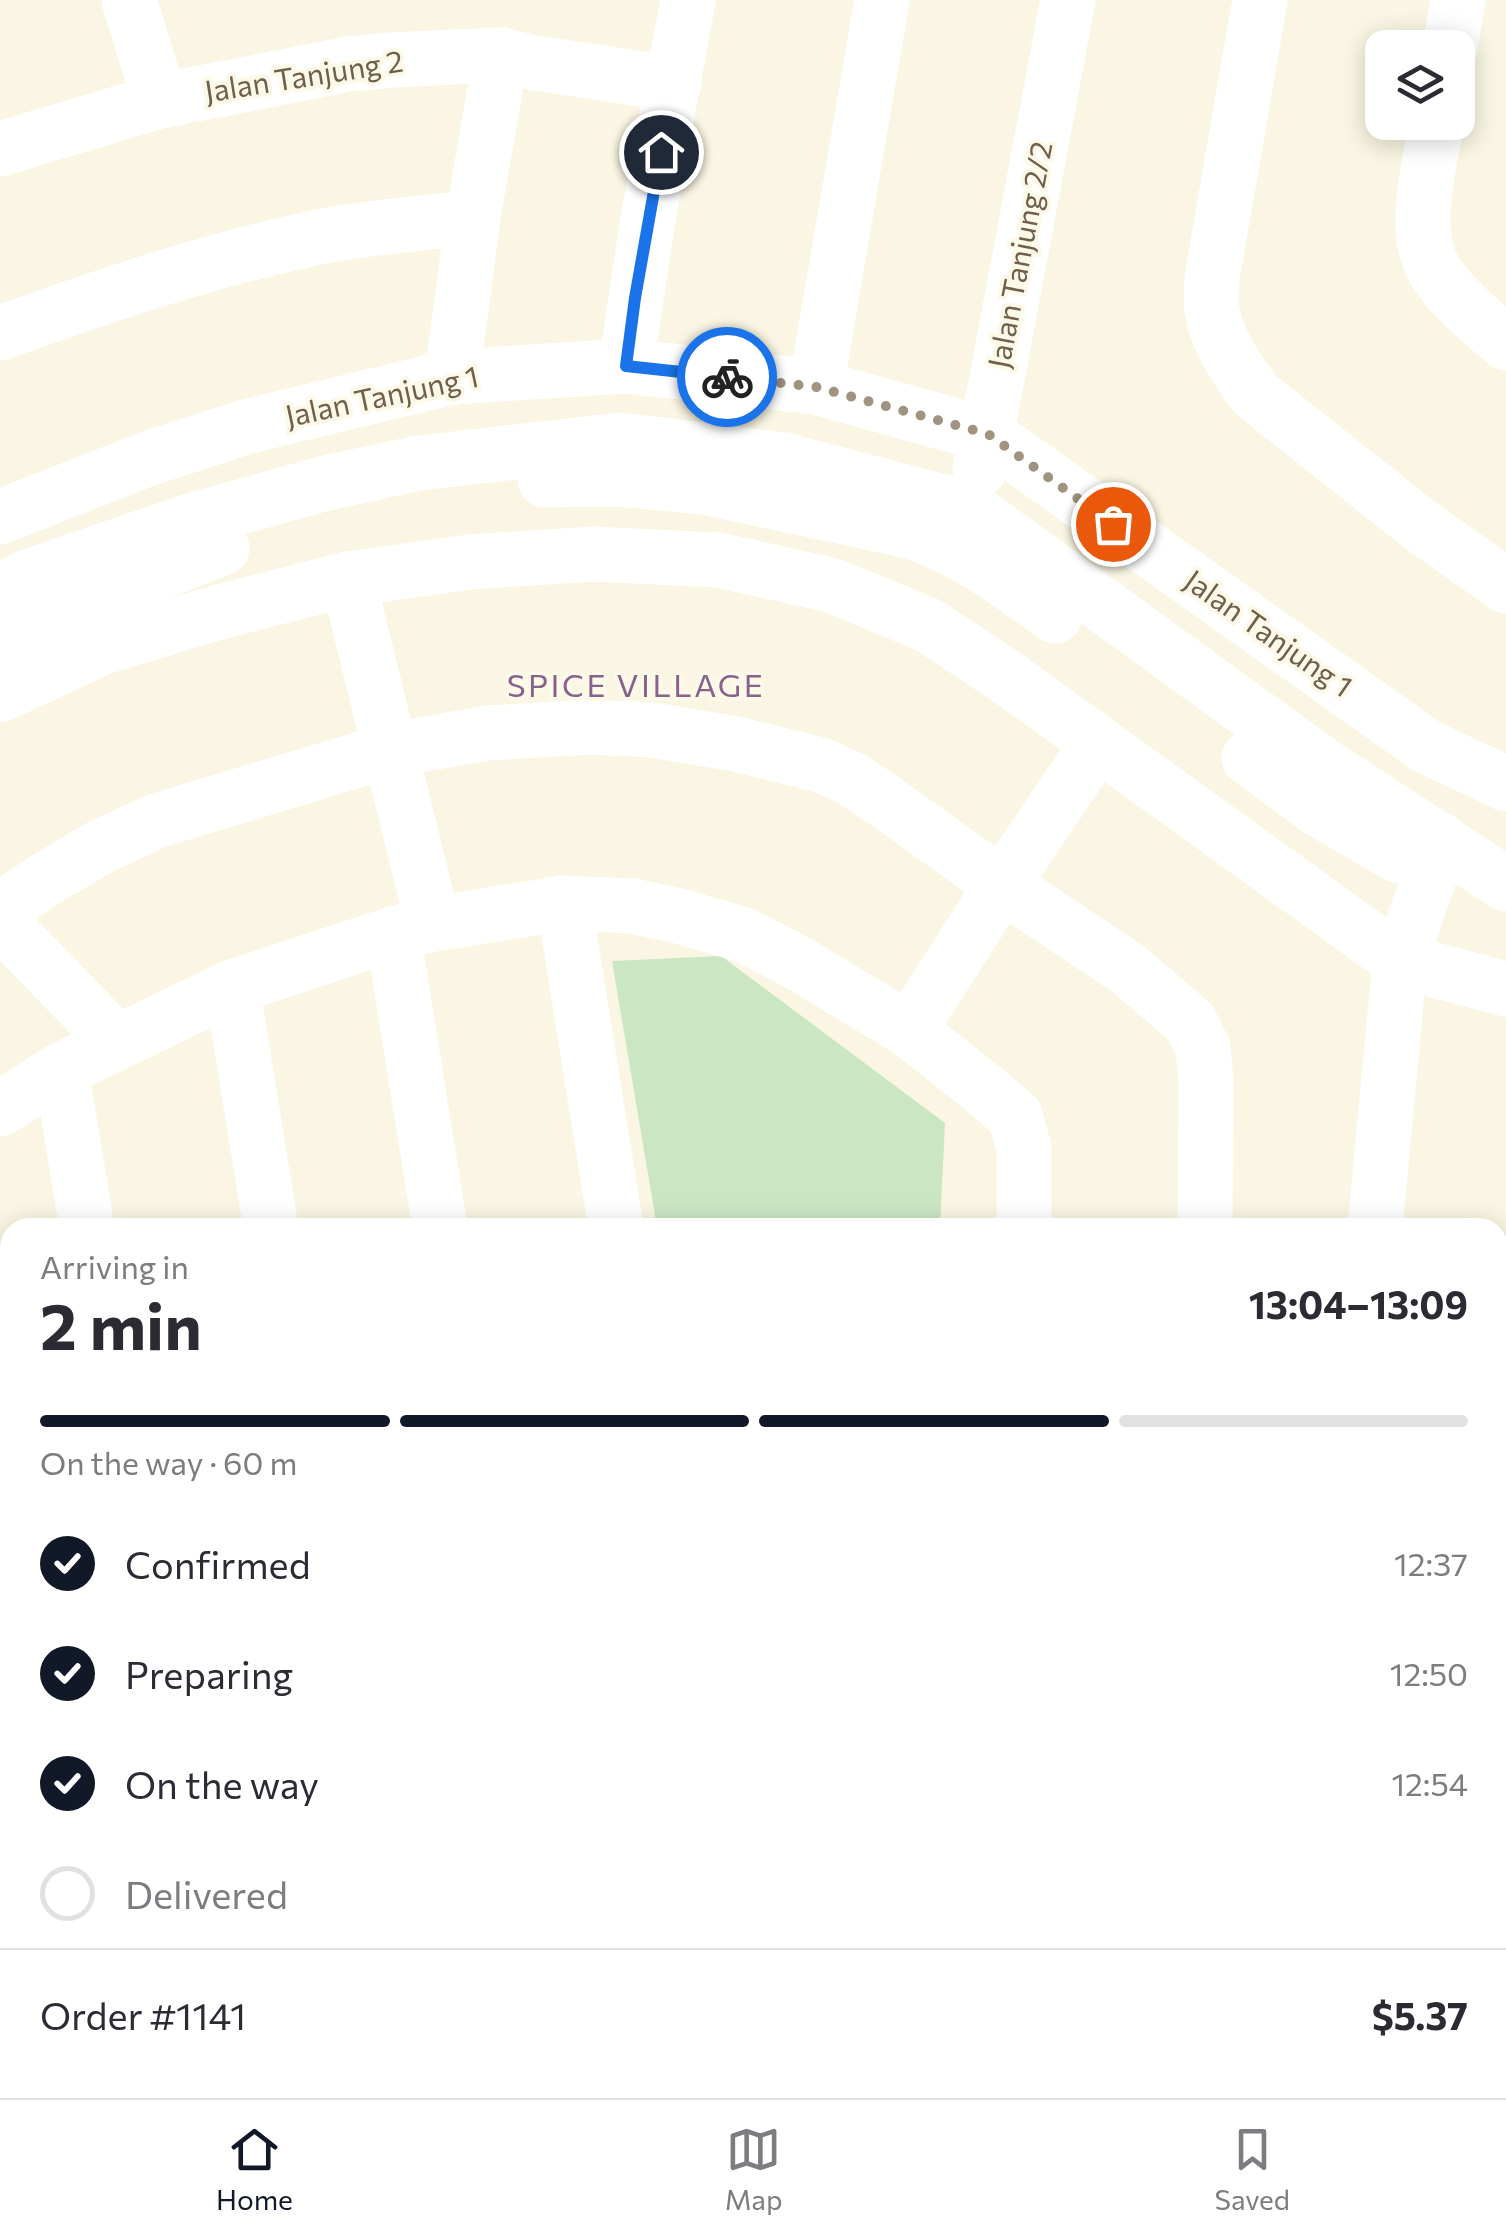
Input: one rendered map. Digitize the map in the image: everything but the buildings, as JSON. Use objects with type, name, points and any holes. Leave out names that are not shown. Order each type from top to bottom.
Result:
[{"type":"street","points":[[129,0],[160,101]]},
{"type":"street","points":[[626,366],[688,0]]},
{"type":"street","points":[[816,387],[882,0]]},
{"type":"street","name":"Jalan Tanjung 2/2","points":[[970,510],[988,434],[1068,0]]},
{"type":"street","points":[[1260,0],[1212,278],[1211,308],[1218,332],[1256,395],[1420,525],[1506,586]]},
{"type":"street","points":[[1453,30],[1458,0]]},
{"type":"street","points":[[452,377],[473,216],[501,55]]},
{"type":"street","name":"Jalan Tanjung 2","points":[[0,149],[160,101],[348,64],[501,55],[674,84]]},
{"type":"street","points":[[1434,140],[1423,203],[1425,246],[1436,274],[1466,308],[1506,343]]},
{"type":"street","points":[[0,333],[133,285],[230,258],[319,237],[473,216]]},
{"type":"street","name":"Jalan Tanjung 1","points":[[0,517],[244,426],[452,377],[626,366],[816,387],[988,434],[1426,746],[1506,784]]},
{"type":"street","points":[[8,611],[190,521],[326,482],[419,464],[620,440],[784,460],[970,510],[1326,767],[1437,858]]},
{"type":"street","points":[[8,611],[100,596],[253,536],[337,514],[547,480],[618,479],[704,487],[910,531],[966,554],[1318,808],[1506,884]]},
{"type":"street","points":[[910,531],[970,510]]},
{"type":"street","points":[[970,510],[1001,577]]},
{"type":"street","points":[[0,527],[8,611]]},
{"type":"street","points":[[0,694],[100,648],[348,579],[470,562],[594,554],[718,560],[831,586],[928,625],[1400,960],[1506,989]]},
{"type":"street","points":[[348,579],[390,750],[413,929],[439,1218]]},
{"type":"street","points":[[0,910],[102,846],[156,822],[390,750],[486,733],[591,728],[651,730],[736,744],[821,765],[852,779],[1128,969],[1190,1022],[1202,1048],[1206,1081],[1206,1218]]},
{"type":"street","points":[[909,1030],[1098,743]]},
{"type":"street","points":[[1375,1218],[1400,960],[1437,858]]},
{"type":"street","points":[[564,903],[614,1218]]},
{"type":"street","points":[[0,1109],[61,1070],[232,986],[413,929],[564,903],[632,906],[744,935],[909,1030],[1015,1116],[1024,1148],[1024,1218]]},
{"type":"street","points":[[0,920],[117,1042]]},
{"type":"street","points":[[232,986],[268,1218]]},
{"type":"street","points":[[61,1070],[84,1218]]},
{"type":"green space","points":[[721,956],[945,1123],[940,1218],[655,1218],[612,961]]},
{"type":"way so far","points":[[727,377],[816,387],[988,434],[1113,524]]},
{"type":"district","name":"SPICE VILLAGE","points":[[636,686]]},
{"type":"route","points":[[661,152],[626,366],[727,377]]}]
